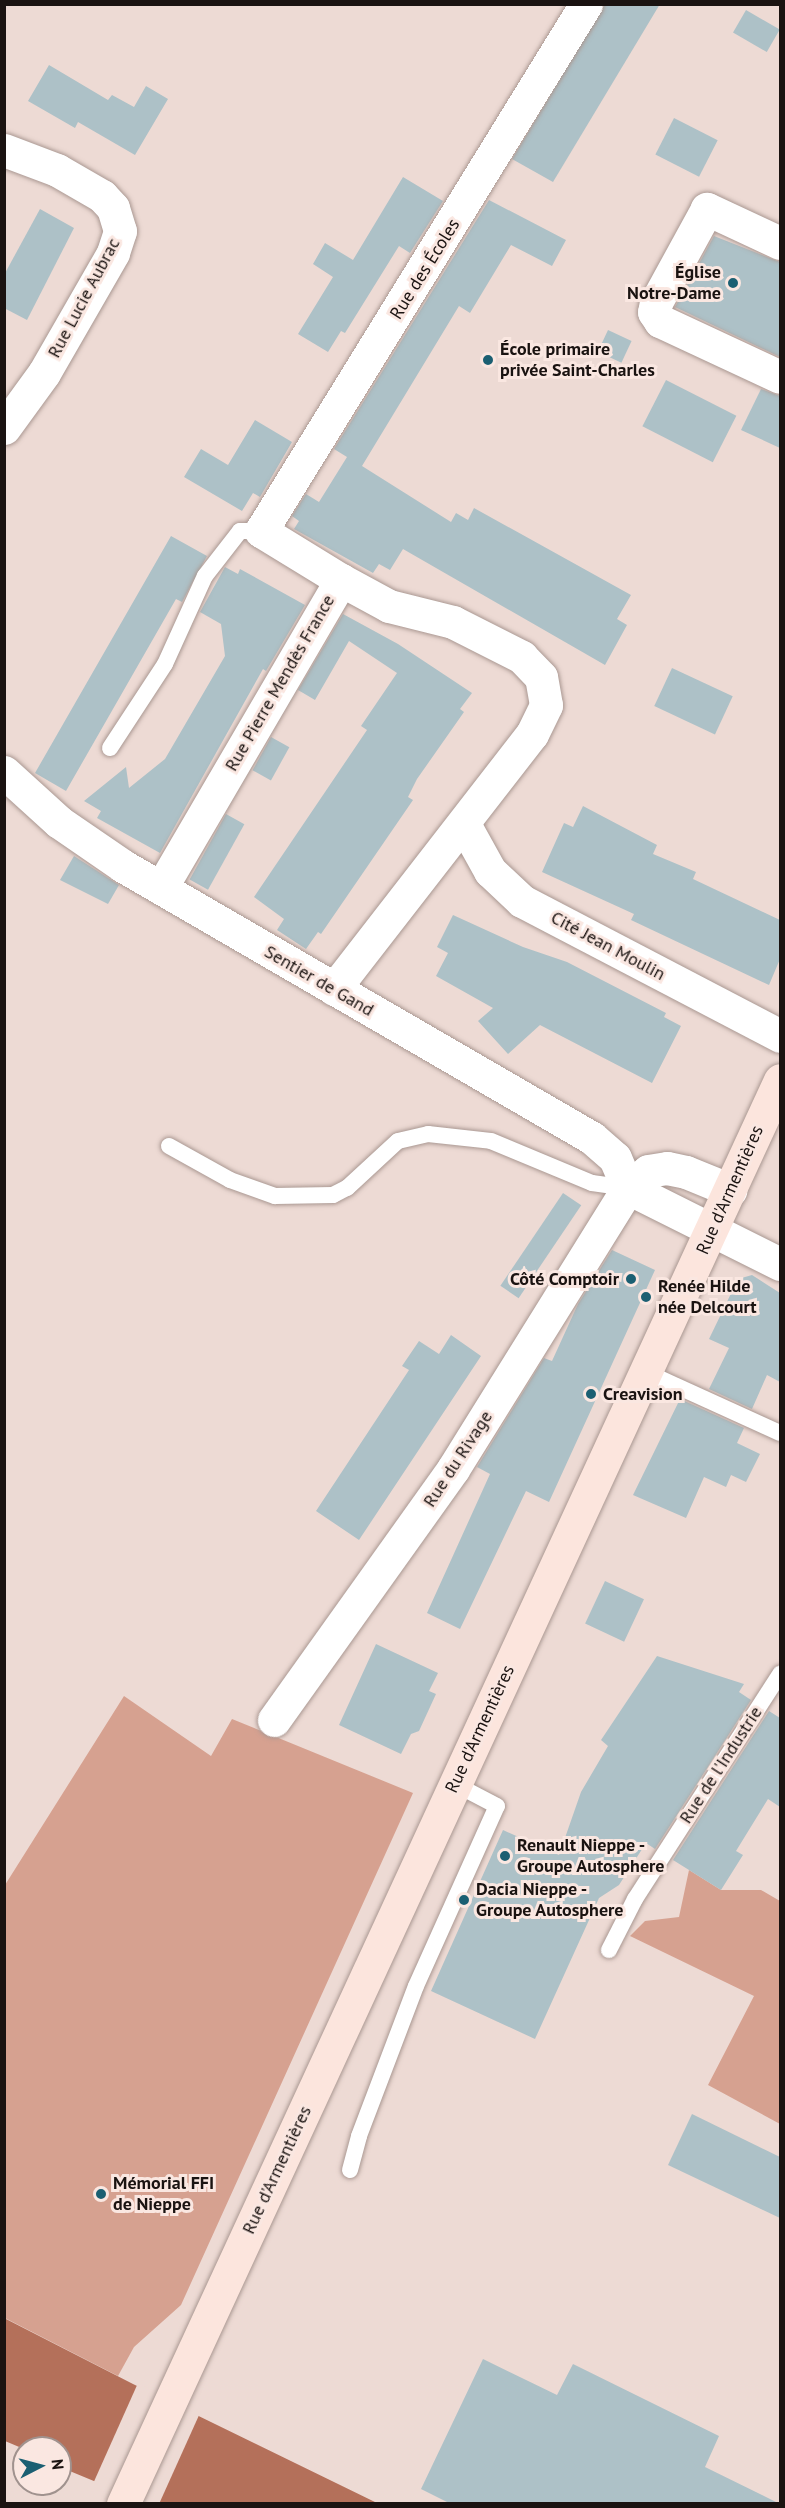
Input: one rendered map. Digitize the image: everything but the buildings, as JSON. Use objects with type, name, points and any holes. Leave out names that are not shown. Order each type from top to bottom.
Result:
[{"type":"main road","name":"Rue d'Armentières","points":[[123,2504],[780,1080]]},
{"type":"street","name":"Rue des Écoles","points":[[261,531],[586,4]]},
{"type":"street","name":"Rue Lucie Aubrac","points":[[4,150],[57,170],[102,196],[113,208],[120,231],[113,254],[44,373],[4,428]]},
{"type":"street","points":[[780,243],[707,209],[656,302],[654,312],[660,321],[780,377]]},
{"type":"street","name":"Rue Pierre Mendès France","points":[[161,888],[341,580],[261,531]]},
{"type":"street","points":[[334,989],[464,824],[538,725],[546,705],[541,677],[522,657],[453,622],[389,606],[341,580]]},
{"type":"street","name":"Sentier de Gand","points":[[4,772],[60,822],[161,888],[592,1138],[615,1158],[628,1188]]},
{"type":"street","name":"Cité Jean Moulin","points":[[464,824],[490,871],[522,901],[780,1036]]},
{"type":"street","name":"Rue du Rivage","points":[[274,1720],[453,1469],[628,1188],[648,1172],[667,1168],[686,1172],[730,1190]]},
{"type":"street","points":[[628,1188],[780,1264]]},
{"type":"lane","points":[[110,748],[127,717],[165,664],[205,576],[240,531],[250,528],[261,531]]},
{"type":"lane","points":[[169,1146],[230,1180],[275,1196],[333,1195],[347,1188],[398,1141],[428,1134],[490,1141],[592,1183],[628,1188]]},
{"type":"lane","points":[[646,1371],[780,1433]]},
{"type":"lane","name":"Rue de l'Industrie","points":[[609,1950],[635,1899],[780,1674]]},
{"type":"lane","points":[[351,2170],[358,2136],[416,1986],[497,1806],[455,1784]]},
{"type":"shaded area","points":[[124,1696],[211,1756],[232,1719],[413,1793],[181,2305],[134,2347],[118,2376],[5,2318],[5,1885]]},
{"type":"shaded area","points":[[689,1870],[721,1890],[761,1890],[780,1901],[780,2124],[708,2085],[754,1996],[630,1936],[645,1921],[679,1917]]},
{"type":"shaded area","points":[[4,2318],[133,2384],[377,2503],[147,2503],[72,2472],[72,2436],[12,2436],[12,2444],[5,2441]]},
{"type":"pier","points":[[138,2383],[200,2413],[159,2504],[138,2504],[92,2486]]},
{"type":"place","name":"Église Notre-Dame","points":[[733,283]]},
{"type":"place","name":"École primaire privée Saint-Charles","points":[[488,360]]},
{"type":"place","name":"Côté Comptoir","points":[[631,1279]]},
{"type":"place","name":"Renée Hilde née Delcourt","points":[[646,1297]]},
{"type":"place","name":"Creavision","points":[[591,1394]]},
{"type":"place","name":"Renault Nieppe - Groupe Autosphere","points":[[505,1856]]},
{"type":"place","name":"Dacia Nieppe - Groupe Autosphere","points":[[464,1900]]},
{"type":"place","name":"Mémorial FFI de Nieppe","points":[[101,2194]]}]
